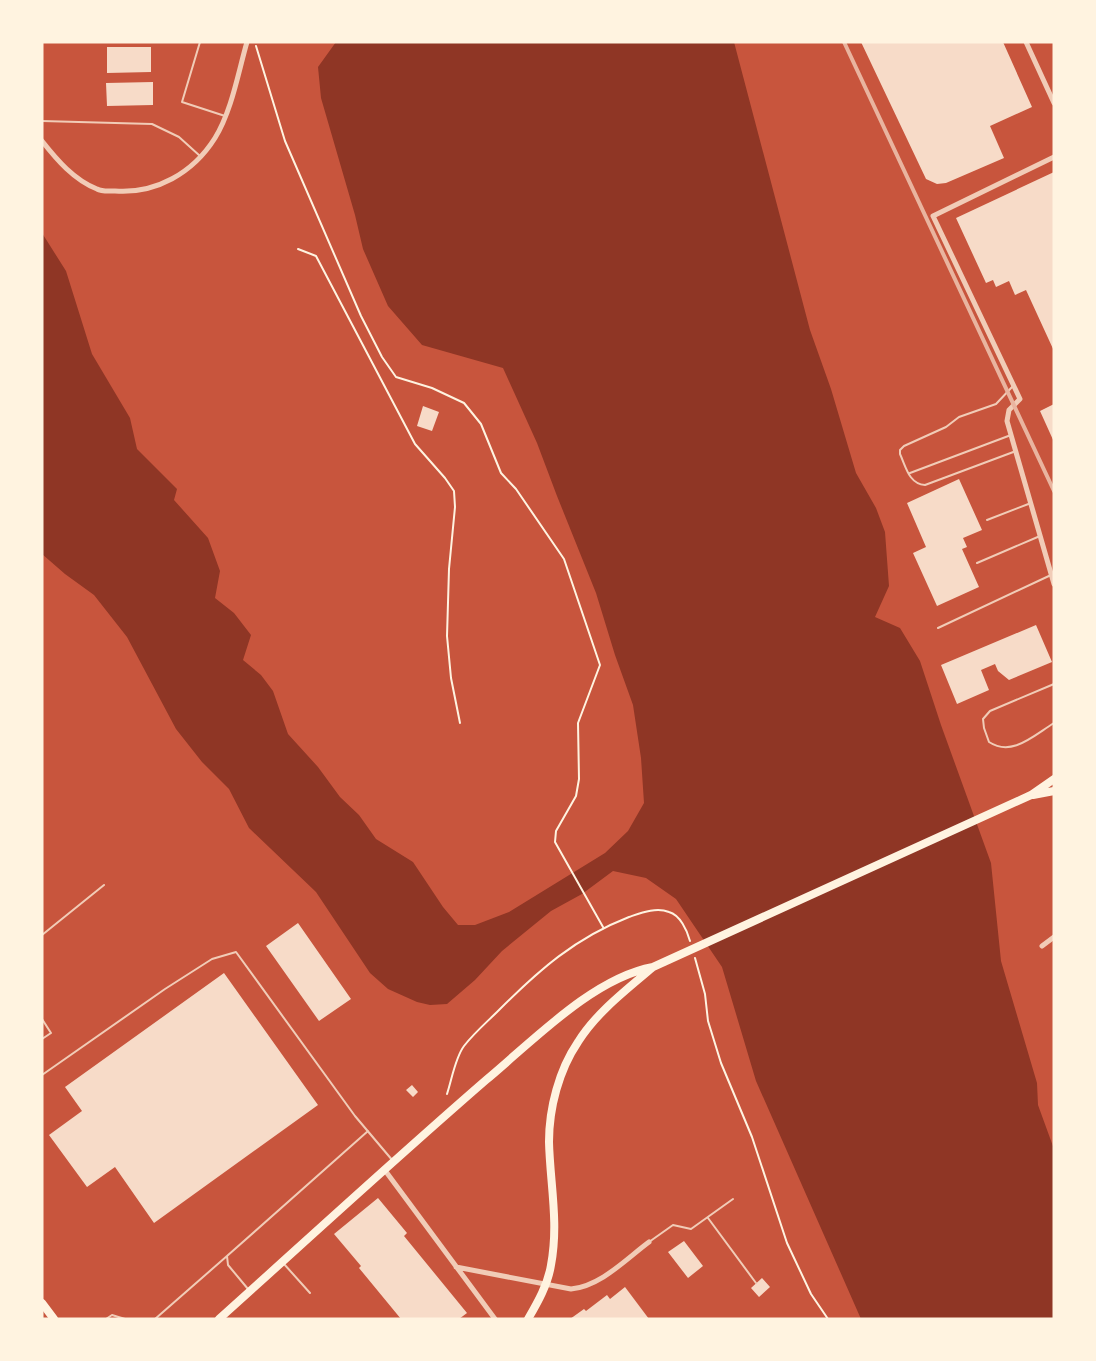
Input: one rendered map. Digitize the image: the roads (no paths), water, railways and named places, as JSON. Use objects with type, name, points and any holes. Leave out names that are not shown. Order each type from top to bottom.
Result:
[{"type":"main road","points":[[219,1319],[384,1169],[566,1013],[610,981],[633,970],[653,967],[1031,795],[1054,778]]},
{"type":"main road","points":[[1031,795],[1054,791]]},
{"type":"main road","points":[[528,1319],[546,1284],[551,1266],[554,1243],[554,1203],[549,1141],[553,1104],[562,1072],[578,1041],[609,1005],[653,967]]},
{"type":"main road","points":[[42,1303],[54,1319]]},
{"type":"street","points":[[42,141],[67,170],[98,190],[129,192],[153,187],[178,177],[215,138],[225,116],[248,42]]},
{"type":"street","points":[[1026,42],[1054,103]]},
{"type":"street","points":[[1054,157],[933,216],[1020,399],[1009,410],[1007,421],[1054,584]]},
{"type":"street","points":[[1042,946],[1054,937]]},
{"type":"street","points":[[384,1169],[495,1319]]},
{"type":"street","points":[[456,1267],[571,1289],[585,1287],[598,1280],[649,1242]]},
{"type":"lane","points":[[200,42],[182,102],[225,116]]},
{"type":"lane","points":[[42,121],[152,124],[179,137],[200,156]]},
{"type":"lane","points":[[1013,386],[996,404],[959,417],[946,427],[904,446],[900,454],[915,482],[925,485],[1016,451]]},
{"type":"lane","points":[[909,474],[1011,435]]},
{"type":"lane","points":[[987,520],[1030,503]]},
{"type":"lane","points":[[977,563],[1040,536]]},
{"type":"lane","points":[[938,628],[1051,575]]},
{"type":"lane","points":[[1054,684],[990,711],[983,719],[989,742],[1003,749],[1015,747],[1054,723]]},
{"type":"lane","points":[[42,936],[104,885]]},
{"type":"lane","points":[[42,1075],[212,959],[236,952],[393,1162]]},
{"type":"lane","points":[[42,1020],[51,1033],[42,1040]]},
{"type":"lane","points":[[155,1319],[368,1131]]},
{"type":"lane","points":[[649,1242],[673,1225],[691,1229],[733,1199]]},
{"type":"lane","points":[[707,1217],[756,1283]]},
{"type":"lane","points":[[228,1256],[228,1265],[250,1291]]},
{"type":"lane","points":[[282,1262],[310,1293]]},
{"type":"lane","points":[[106,1319],[112,1315],[125,1319]]},
{"type":"railway","points":[[844,42],[1054,491]]}]
